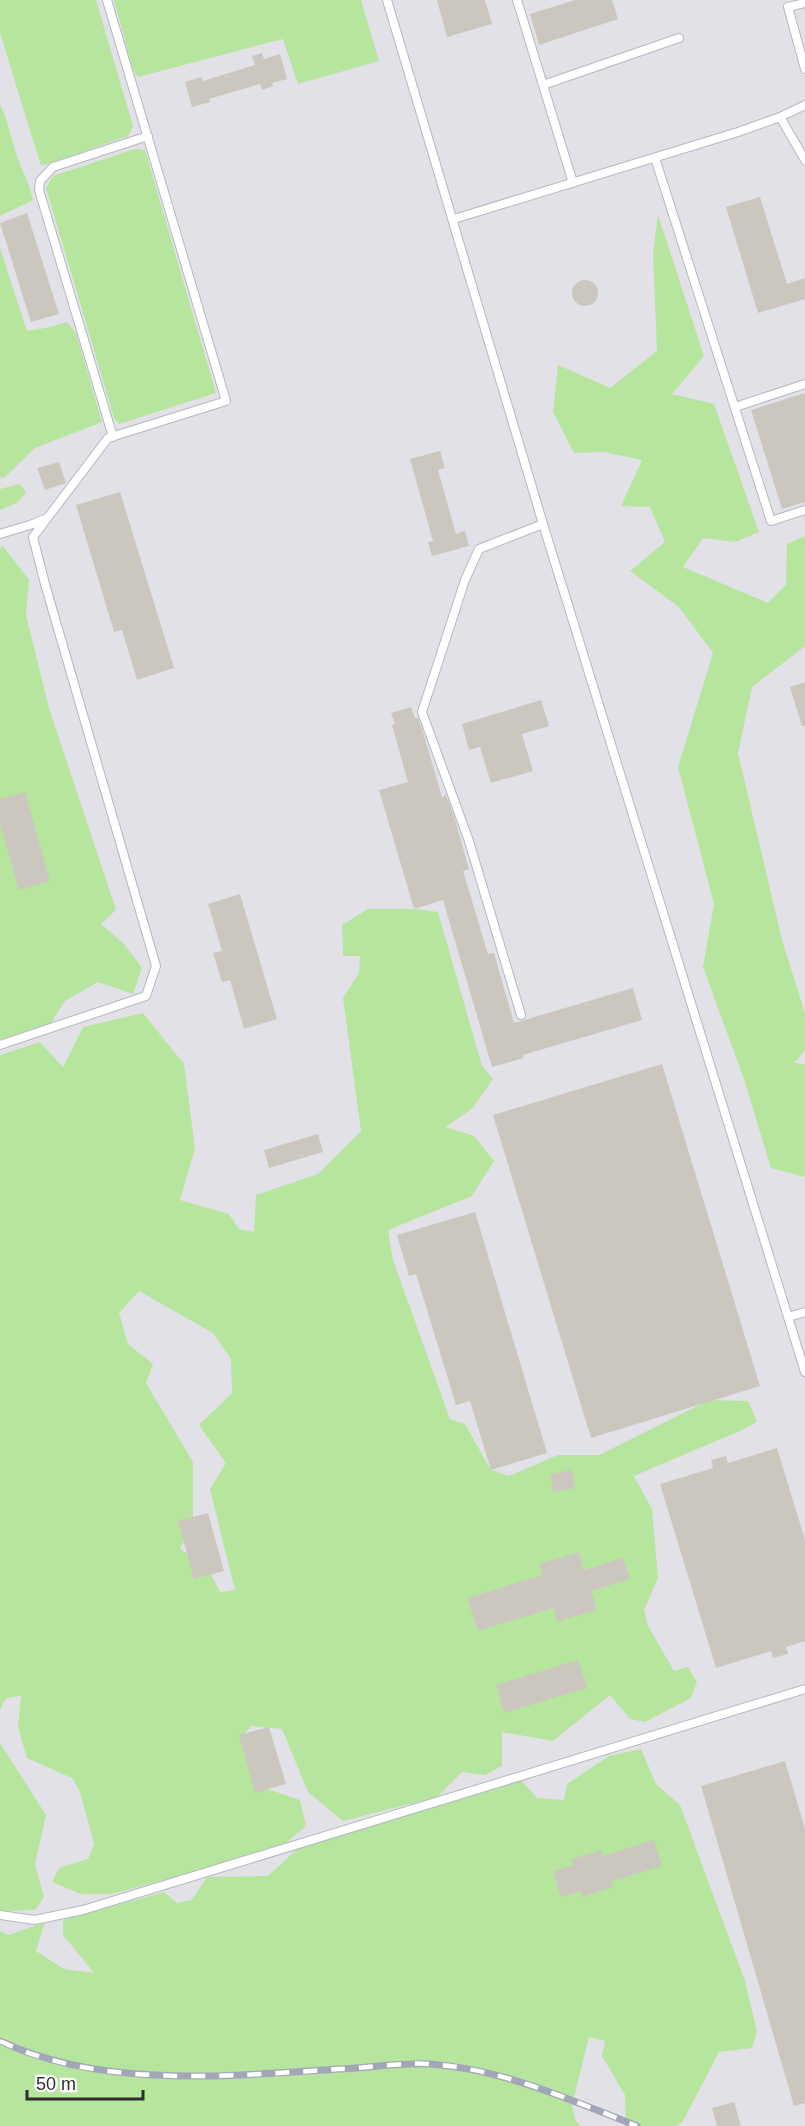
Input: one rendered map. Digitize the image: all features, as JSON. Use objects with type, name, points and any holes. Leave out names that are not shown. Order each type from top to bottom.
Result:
[{"type":"lane","points":[[0,1045],[146,996],[156,966],[48,596],[33,537],[108,438],[226,401],[107,0]]},
{"type":"lane","points":[[387,0],[543,524],[805,1372]]},
{"type":"lane","points":[[517,0],[573,183]]},
{"type":"lane","points":[[805,3],[787,4],[805,69]]},
{"type":"lane","points":[[543,85],[679,38]]},
{"type":"lane","points":[[454,219],[738,132],[805,105]]},
{"type":"lane","points":[[780,117],[805,160]]},
{"type":"lane","points":[[113,437],[39,190],[40,181],[53,167],[148,136]]},
{"type":"lane","points":[[655,158],[771,521],[805,510]]},
{"type":"lane","points":[[735,407],[805,384]]},
{"type":"lane","points":[[0,534],[48,518]]},
{"type":"lane","points":[[521,1015],[469,841],[422,712],[465,580],[479,549],[543,524]]},
{"type":"lane","points":[[788,1317],[805,1312]]},
{"type":"lane","points":[[0,1915],[35,1920],[83,1910],[805,1689]]},
{"type":"shaded area","points":[[0,0],[805,0],[805,2126],[0,2126]]},
{"type":"green space","points":[[0,0],[96,0],[133,126],[128,136],[41,166],[0,33]]},
{"type":"green space","points":[[114,0],[361,0],[379,61],[298,84],[283,39],[138,77],[133,70]]},
{"type":"green space","points":[[0,104],[33,200],[0,216]]},
{"type":"green space","points":[[135,149],[145,150],[216,393],[119,424],[114,418],[46,188],[53,176]]},
{"type":"green space","points":[[658,215],[704,356],[672,394],[714,404],[759,532],[735,542],[703,538],[683,567],[768,603],[786,585],[787,544],[805,536],[805,646],[752,687],[738,753],[782,940],[805,1013],[805,1050],[794,1063],[805,1064],[805,1177],[771,1168],[744,1079],[703,967],[714,904],[678,767],[713,653],[679,607],[630,571],[665,542],[650,507],[621,506],[642,460],[604,452],[574,453],[553,412],[558,365],[610,388],[657,351],[653,253]]},
{"type":"green space","points":[[0,248],[27,331],[67,322],[76,333],[102,422],[35,448],[5,477],[0,478]]},
{"type":"green space","points":[[20,484],[26,493],[17,503],[0,510],[0,489]]},
{"type":"green space","points":[[3,546],[29,580],[26,615],[49,708],[116,910],[101,924],[124,944],[142,968],[133,994],[98,982],[65,1001],[49,1026],[0,1040],[0,548]]},
{"type":"green space","points":[[368,909],[414,909],[438,912],[482,1066],[493,1079],[472,1109],[445,1127],[474,1136],[494,1161],[472,1196],[388,1230],[393,1260],[450,1419],[465,1424],[491,1470],[509,1476],[558,1455],[599,1455],[709,1400],[748,1401],[757,1422],[634,1476],[652,1509],[658,1578],[644,1610],[648,1626],[674,1671],[688,1667],[697,1682],[691,1698],[645,1722],[630,1719],[610,1695],[553,1741],[502,1732],[502,1766],[485,1775],[462,1772],[437,1797],[343,1821],[308,1792],[282,1729],[251,1726],[241,1739],[256,1785],[300,1800],[306,1826],[280,1848],[112,1894],[81,1894],[52,1882],[59,1868],[88,1859],[94,1844],[80,1792],[72,1778],[27,1758],[18,1727],[21,1696],[6,1698],[0,1710],[0,1055],[40,1042],[63,1067],[83,1027],[143,1013],[184,1064],[195,1148],[180,1200],[229,1214],[239,1229],[254,1232],[256,1195],[318,1174],[361,1131],[343,998],[359,973],[360,956],[343,956],[342,925]],"holes":[[[139,1291],[213,1333],[231,1359],[232,1393],[199,1425],[226,1463],[210,1489],[235,1590],[220,1592],[206,1565],[180,1549],[193,1523],[193,1462],[146,1383],[153,1364],[128,1344],[119,1313]]]},
{"type":"green space","points":[[0,1743],[46,1815],[35,1864],[44,1897],[35,1910],[0,1911]]},
{"type":"green space","points":[[641,1749],[656,1784],[680,1805],[745,1981],[757,2032],[752,2048],[719,2052],[683,2121],[676,2126],[626,2126],[625,2095],[602,2056],[605,2041],[589,2037],[572,2105],[576,2122],[581,2126],[0,2126],[0,1931],[9,1935],[45,1922],[36,1951],[64,1969],[94,1973],[63,1935],[63,1920],[164,1892],[177,1903],[192,1900],[207,1877],[268,1876],[308,1839],[521,1780],[537,1798],[564,1800],[567,1784],[609,1756]]},
{"type":"building","points":[[437,0],[485,0],[492,24],[447,37]]},
{"type":"building","points":[[575,0],[612,0],[618,19],[539,45],[530,14]]},
{"type":"building","points":[[262,53],[264,59],[280,54],[287,79],[272,83],[273,86],[262,90],[260,84],[209,99],[210,102],[192,107],[185,82],[201,77],[203,81],[255,65],[252,56]]},
{"type":"building","points":[[760,197],[787,284],[805,278],[805,299],[758,313],[726,207]]},
{"type":"building","points":[[27,213],[59,314],[31,322],[0,223]]},
{"type":"building","points":[[585,280],[594,284],[598,293],[594,302],[585,306],[576,302],[572,293],[576,284]]},
{"type":"building","points":[[805,393],[805,502],[782,509],[751,410]]},
{"type":"building","points":[[440,451],[445,468],[438,470],[456,534],[465,531],[469,546],[432,556],[428,542],[433,541],[410,459]]},
{"type":"building","points":[[59,462],[66,483],[45,490],[37,468]]},
{"type":"building","points":[[120,492],[174,668],[137,680],[122,630],[114,632],[76,505]]},
{"type":"building","points":[[805,682],[805,726],[802,726],[790,687]]},
{"type":"building","points":[[541,700],[549,726],[522,734],[533,771],[491,783],[480,747],[469,750],[462,724]]},
{"type":"building","points":[[411,707],[423,732],[442,797],[446,795],[454,816],[469,869],[463,871],[488,954],[494,953],[514,1023],[633,988],[642,1020],[523,1055],[524,1058],[492,1067],[443,900],[414,909],[379,790],[408,782],[392,725],[395,724],[391,713]]},
{"type":"building","points":[[25,792],[50,881],[19,890],[0,823],[0,799]]},
{"type":"building","points":[[240,894],[277,1019],[244,1029],[230,980],[222,982],[213,953],[222,951],[208,904]]},
{"type":"building","points":[[662,1064],[760,1386],[591,1438],[493,1115]]},
{"type":"building","points":[[318,1134],[323,1152],[269,1168],[264,1150]]},
{"type":"building","points":[[475,1212],[547,1453],[491,1470],[470,1401],[456,1405],[416,1274],[409,1276],[397,1235]]},
{"type":"building","points":[[777,1448],[805,1540],[805,1641],[786,1647],[788,1654],[773,1658],[771,1651],[716,1668],[660,1484],[713,1468],[711,1460],[726,1456],[728,1463]]},
{"type":"building","points":[[572,1470],[575,1488],[553,1492],[550,1474]]},
{"type":"building","points":[[208,1513],[224,1571],[194,1579],[178,1521]]},
{"type":"building","points":[[579,1552],[584,1570],[623,1558],[630,1579],[591,1591],[597,1610],[557,1622],[553,1608],[478,1631],[467,1598],[543,1575],[539,1564]]},
{"type":"building","points":[[578,1660],[587,1688],[504,1713],[496,1685]]},
{"type":"building","points":[[269,1727],[286,1784],[255,1793],[239,1735]]},
{"type":"building","points":[[785,1761],[805,1829],[805,2103],[794,2106],[701,1786]]},
{"type":"building","points":[[654,1840],[662,1866],[611,1881],[613,1887],[582,1897],[580,1891],[561,1897],[553,1871],[573,1865],[572,1859],[601,1850],[603,1856]]},
{"type":"building","points":[[734,2102],[741,2126],[717,2126],[712,2108]]},
{"type":"railway","points":[[0,2041],[39,2056],[80,2067],[167,2076],[255,2074],[409,2064],[457,2067],[536,2087],[637,2126]]}]
